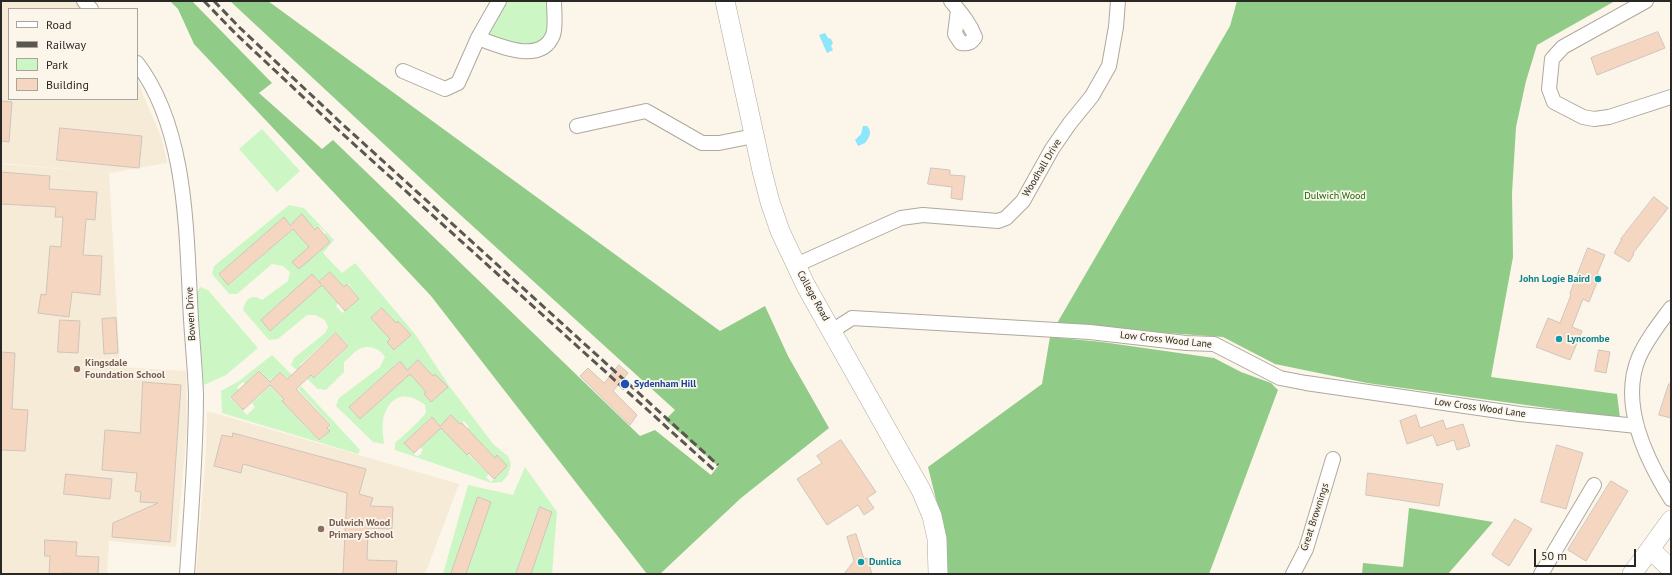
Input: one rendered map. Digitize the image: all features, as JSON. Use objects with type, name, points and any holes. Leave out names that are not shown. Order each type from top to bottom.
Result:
[{"type":"street","points":[[403,71],[445,89],[458,83],[478,38],[499,1]]},
{"type":"street","points":[[478,38],[511,50],[533,51],[540,49],[547,44],[553,34],[554,1]]},
{"type":"street","name":"College Road","points":[[725,1],[754,136],[770,202],[780,231],[819,309],[921,490],[932,516],[937,539],[938,574]]},
{"type":"street","name":"Woodhall Drive","points":[[796,265],[901,218],[923,215],[998,221],[1006,218],[1023,201],[1052,149],[1070,123],[1092,96],[1109,66],[1116,27],[1118,1]]},
{"type":"street","points":[[1646,1],[1562,47],[1552,59],[1549,90],[1554,102],[1583,117],[1594,120],[1609,117],[1671,96]]},
{"type":"street","name":"Bowen Drive","points":[[138,65],[154,92],[170,128],[179,173],[185,216],[196,395],[193,485],[187,574]]},
{"type":"street","points":[[577,126],[646,111],[702,144],[754,136]]},
{"type":"street","points":[[1671,308],[1648,339],[1639,358],[1633,378],[1634,412],[1637,426],[1652,466],[1671,499]]},
{"type":"street","name":"Low Cross Wood Lane","points":[[832,331],[852,318],[1090,332],[1186,343],[1214,344],[1280,378],[1520,414],[1637,426]]},
{"type":"street","name":"Great Brownings","points":[[1293,574],[1306,549],[1333,459]]},
{"type":"street","points":[[1541,574],[1594,485]]},
{"type":"street","points":[[1632,574],[1671,520]]},
{"type":"street","points":[[1650,549],[1671,569]]},
{"type":"shaded area","name":"Kingsdale Foundation School","points":[[1,1],[75,1],[81,8],[8,8],[8,100],[138,100],[138,82],[162,139],[167,163],[109,173],[120,367],[186,371],[187,429],[176,547],[109,541],[107,574],[1,574],[1,164],[98,172],[1,163]]},
{"type":"shaded area","name":"Dulwich Wood Primary School","points":[[207,411],[459,484],[425,574],[196,574],[206,452]]},
{"type":"green space","points":[[170,1],[192,1],[272,83],[259,93],[322,149],[333,140],[640,436],[655,430],[711,475],[718,466],[665,420],[675,410],[444,200],[230,1],[268,1],[720,331],[765,306],[788,356],[829,428],[741,498],[660,574],[647,574],[431,296],[194,44],[178,9]]},
{"type":"green space","points":[[504,1],[549,1],[550,18],[547,33],[541,43],[520,45],[490,35],[490,31]]},
{"type":"green space","name":"Dulwich Wood","points":[[1237,1],[1615,1],[1537,45],[1526,81],[1516,127],[1512,193],[1513,257],[1491,377],[1617,394],[1620,418],[1367,383],[1275,364],[1223,337],[1056,325],[1230,26]]},
{"type":"green space","points":[[262,129],[300,171],[277,192],[239,149]]},
{"type":"green space","points":[[289,205],[304,208],[334,240],[323,253],[342,273],[355,263],[415,334],[450,387],[494,445],[508,456],[511,464],[508,475],[502,482],[492,483],[395,450],[395,443],[426,413],[425,405],[414,398],[397,398],[388,406],[383,420],[384,444],[373,442],[336,406],[339,398],[380,367],[385,357],[383,354],[370,347],[359,349],[344,362],[344,372],[326,390],[318,389],[307,379],[311,375],[315,378],[349,346],[336,332],[300,365],[302,368],[298,371],[291,365],[294,358],[325,333],[328,327],[325,320],[315,315],[307,315],[278,339],[269,340],[243,310],[245,303],[250,298],[255,297],[262,300],[288,281],[290,272],[283,266],[272,264],[237,294],[229,294],[212,274],[214,266]],"holes":[[[302,215],[315,230],[319,226],[326,233],[324,235],[330,242],[313,257],[306,249],[309,247],[293,229],[229,285],[219,275],[284,217],[290,225]],[[330,272],[344,287],[348,283],[359,299],[342,313],[336,306],[338,303],[322,285],[270,331],[261,320],[312,275],[319,282]],[[382,308],[396,323],[399,321],[411,335],[395,350],[387,342],[390,339],[371,318]],[[418,360],[433,376],[435,374],[447,387],[431,402],[424,394],[426,392],[410,374],[360,419],[349,407],[399,361],[407,370]],[[451,415],[460,424],[464,421],[469,427],[467,429],[495,458],[497,456],[507,466],[491,482],[486,477],[489,474],[441,428],[420,447],[423,450],[420,455],[416,456],[404,443],[431,417],[440,426]]]},
{"type":"green space","points":[[200,287],[208,290],[258,348],[226,375],[204,385],[196,294]]},
{"type":"green space","points":[[1050,337],[1102,342],[1214,358],[1241,372],[1271,383],[1278,390],[1209,574],[944,574],[944,532],[928,467],[1042,384]]},
{"type":"green space","points":[[272,355],[293,376],[289,380],[280,371],[270,381],[259,370],[245,384],[243,382],[237,387],[239,390],[230,397],[247,415],[255,407],[252,403],[270,386],[319,441],[330,431],[328,428],[331,425],[298,389],[301,386],[360,450],[358,454],[222,413],[221,391],[239,381]]},
{"type":"green space","points":[[525,467],[557,512],[552,574],[531,574],[552,512],[540,507],[516,574],[466,574],[491,502],[479,497],[451,574],[443,574],[468,485],[513,495]]},
{"type":"green space","points":[[1409,508],[1493,522],[1448,574],[1362,574],[1363,563],[1403,567]]},
{"type":"water","points":[[825,33],[833,43],[831,46],[833,50],[827,53],[819,35]]},
{"type":"water","points":[[863,126],[867,126],[869,128],[870,135],[865,143],[858,146],[855,140],[861,134]]},
{"type":"building","points":[[1658,32],[1665,48],[1597,75],[1591,58]]},
{"type":"building","points":[[1,101],[12,102],[9,142],[1,141]]},
{"type":"building","points":[[60,128],[142,136],[139,168],[57,160]]},
{"type":"building","points":[[931,168],[950,170],[950,175],[965,176],[962,200],[951,198],[952,187],[928,184]]},
{"type":"building","points":[[1,172],[50,176],[49,189],[97,192],[95,220],[86,219],[83,255],[102,256],[100,295],[72,292],[69,317],[38,313],[41,294],[46,295],[50,246],[61,247],[63,217],[55,217],[56,207],[1,204]]},
{"type":"building","points":[[1654,197],[1668,208],[1633,253],[1634,254],[1629,262],[1614,253],[1621,239]]},
{"type":"building","points":[[302,214],[315,230],[318,227],[330,242],[299,269],[292,262],[309,247],[293,229],[228,285],[219,274],[284,217],[290,225]]},
{"type":"building","points":[[1588,248],[1605,255],[1597,274],[1600,275],[1589,302],[1583,299],[1572,327],[1582,331],[1570,360],[1536,347],[1548,318],[1560,323]]},
{"type":"building","points":[[330,272],[344,287],[347,284],[359,299],[345,311],[322,285],[270,331],[261,320],[312,274],[319,282]]},
{"type":"building","points":[[382,308],[396,323],[398,321],[411,335],[394,350],[387,342],[390,339],[371,318]]},
{"type":"building","points":[[116,318],[118,353],[104,354],[102,319]]},
{"type":"building","points":[[60,320],[80,321],[78,353],[58,352]]},
{"type":"building","points":[[336,333],[348,346],[314,378],[311,375],[296,389],[330,425],[327,428],[330,431],[319,440],[282,401],[284,399],[270,385],[243,410],[231,397],[259,371],[270,382],[280,372],[287,379]]},
{"type":"building","points":[[1599,350],[1610,352],[1606,373],[1595,371]]},
{"type":"building","points":[[1,352],[15,353],[12,409],[28,410],[25,451],[1,450]]},
{"type":"building","points":[[418,360],[433,376],[435,374],[448,387],[431,402],[424,394],[426,392],[410,374],[360,419],[349,407],[400,361],[407,370]]},
{"type":"building","points":[[619,365],[628,373],[613,391],[637,415],[630,425],[580,376],[588,368],[604,383]]},
{"type":"building","points":[[143,382],[181,385],[170,542],[112,537],[113,523],[158,503],[140,502],[141,492],[135,491],[137,473],[102,470],[105,430],[140,433]]},
{"type":"building","points":[[1669,384],[1671,384],[1671,418],[1659,415]]},
{"type":"building","points":[[451,415],[460,424],[462,423],[495,458],[497,455],[507,466],[494,479],[469,453],[467,455],[441,428],[414,453],[404,443],[432,417],[440,426]]},
{"type":"building","points":[[1416,415],[1420,428],[1443,420],[1446,429],[1463,424],[1470,446],[1457,450],[1454,440],[1437,446],[1433,435],[1407,444],[1400,421]]},
{"type":"building","points":[[233,433],[366,469],[359,494],[373,498],[370,506],[393,507],[392,529],[368,528],[367,560],[397,561],[396,574],[343,574],[347,493],[243,464],[241,473],[214,466],[222,435],[232,437]]},
{"type":"building","points":[[841,440],[876,492],[867,498],[874,508],[864,515],[858,505],[827,525],[797,479],[822,463],[817,456]]},
{"type":"building","points":[[1557,445],[1583,453],[1566,509],[1541,502]]},
{"type":"building","points":[[1368,473],[1443,484],[1439,506],[1366,495]]},
{"type":"building","points":[[66,474],[112,479],[110,499],[64,494]]},
{"type":"building","points":[[1611,481],[1628,491],[1586,561],[1568,550]]},
{"type":"building","points":[[478,497],[491,502],[466,574],[451,574]]},
{"type":"building","points":[[540,507],[552,512],[531,574],[516,574]]},
{"type":"building","points":[[1515,519],[1532,529],[1509,566],[1492,555]]},
{"type":"building","name":"Dunlica","points":[[856,534],[864,559],[867,558],[872,574],[844,574],[854,561],[847,537]]},
{"type":"building","points":[[45,540],[77,542],[76,556],[99,557],[98,574],[49,574],[50,556],[45,556]]},
{"type":"railway","points":[[204,1],[235,33],[335,127],[714,470]]},
{"type":"railway","points":[[214,1],[240,28],[340,122],[718,465]]},
{"type":"place","name":"John Logie Baird","points":[[1598,279]]},
{"type":"place","name":"Lyncombe","points":[[1559,339]]},
{"type":"place","name":"Kingsdale Foundation School","points":[[77,369]]},
{"type":"place","name":"Sydenham Hill","points":[[625,384]]},
{"type":"place","name":"Dulwich Wood Primary School","points":[[321,529]]},
{"type":"place","name":"Dunlica","points":[[861,562]]}]
